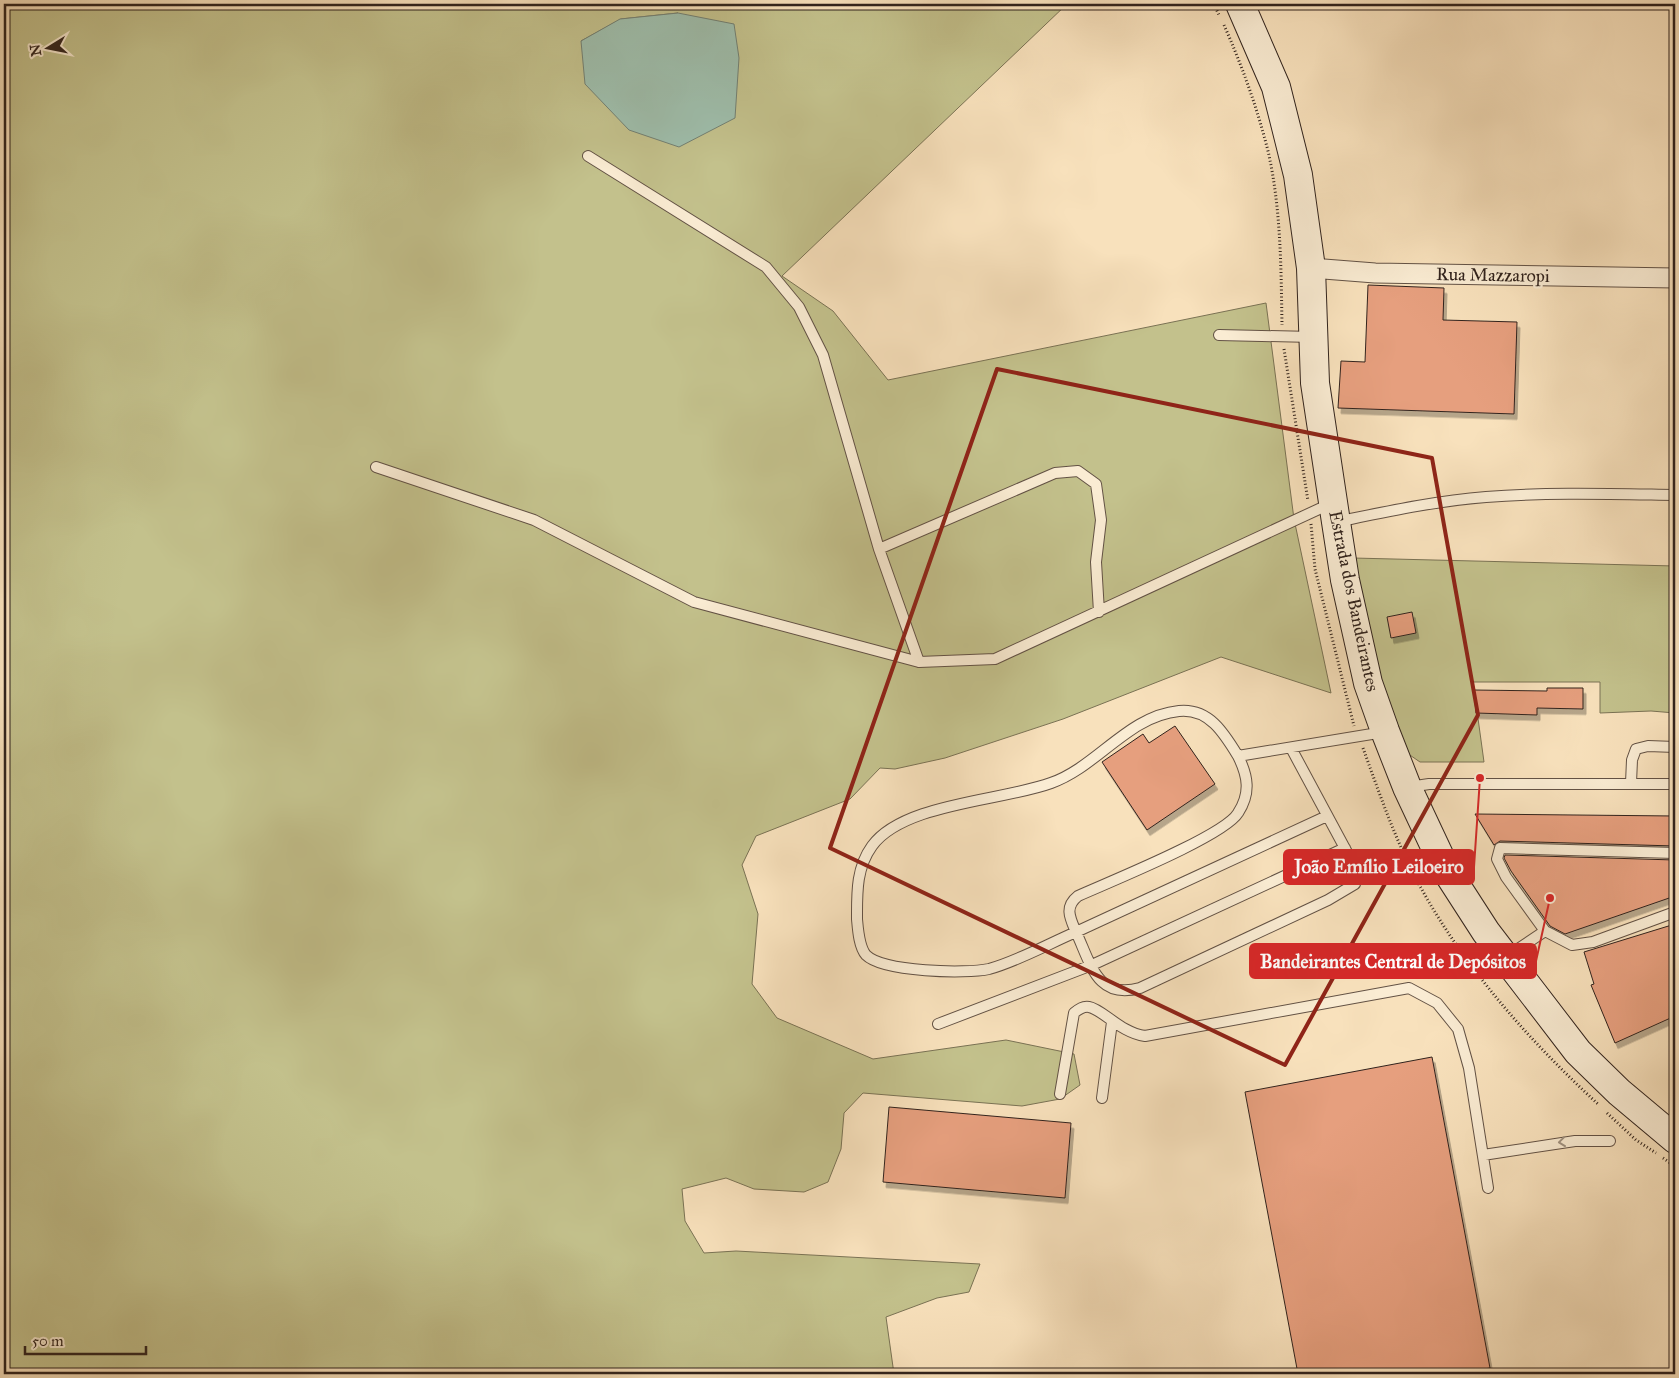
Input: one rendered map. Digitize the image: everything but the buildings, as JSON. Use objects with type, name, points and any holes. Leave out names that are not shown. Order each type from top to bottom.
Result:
[{"type":"main road","name":"Estrada dos Bandeirantes","points":[[1240,4],[1276,87],[1288,130],[1307,225],[1311,268],[1316,383],[1334,512],[1345,580],[1368,683],[1385,731],[1407,787],[1446,870],[1505,958],[1578,1052],[1618,1092],[1675,1139]]},
{"type":"street","name":"Rua Mazzaropi","points":[[1311,268],[1375,273],[1675,278]]},
{"type":"lane","points":[[588,156],[766,267],[799,307],[823,354],[879,549],[919,662]]},
{"type":"lane","points":[[1219,335],[1313,337]]},
{"type":"lane","points":[[376,467],[534,520],[694,602],[919,662],[995,659],[1099,612],[1334,512],[1486,497],[1578,494],[1675,495]]},
{"type":"lane","points":[[879,549],[1054,473],[1078,471],[1096,484],[1101,520],[1096,562],[1099,612]]},
{"type":"lane","points":[[1291,748],[1346,848],[1357,874],[1355,884],[1349,889],[1140,988],[1125,992],[1108,988],[1100,980],[1076,932],[1068,910],[1070,902],[1078,896],[1201,840],[1228,824],[1237,815],[1245,800],[1248,788],[1246,772],[1224,733],[1211,720],[1195,712],[1179,711],[1162,715],[1127,733],[1062,780],[1043,786],[951,806],[908,820],[882,835],[872,846],[861,864],[857,892],[861,947],[867,956],[888,965],[940,972],[966,973],[982,970],[1076,932],[1327,816]]},
{"type":"lane","points":[[1238,756],[1385,731]]},
{"type":"lane","points":[[1631,783],[1632,760],[1636,749],[1648,746],[1675,747]]},
{"type":"lane","points":[[1407,787],[1429,784],[1675,784]]},
{"type":"lane","points":[[938,1024],[1092,966],[1346,848]]},
{"type":"lane","points":[[1675,853],[1500,848],[1497,859],[1506,877],[1545,931],[1572,945],[1593,942],[1675,912]]},
{"type":"lane","points":[[1505,958],[1545,931]]},
{"type":"lane","points":[[1060,1094],[1074,1013],[1082,1007],[1091,1007],[1133,1034],[1145,1036],[1409,988],[1437,1003],[1458,1029],[1469,1068],[1488,1188]]},
{"type":"lane","points":[[1102,1098],[1112,1022]]},
{"type":"lane","points":[[1483,1155],[1575,1141],[1610,1141]]},
{"type":"highlighted area","points":[[997,369],[1432,458],[1478,715],[1285,1065],[830,848]]},
{"type":"shaded area","points":[[4,4],[1067,4],[782,276],[833,311],[888,380],[1266,303],[1294,519],[1331,693],[1221,657],[1063,719],[945,758],[895,769],[880,768],[850,799],[756,836],[742,865],[758,914],[752,984],[777,1018],[873,1059],[1006,1040],[1074,1054],[1080,1085],[1060,1099],[1022,1106],[863,1093],[844,1113],[841,1149],[828,1182],[804,1192],[754,1189],[726,1178],[682,1189],[685,1221],[704,1253],[736,1251],[980,1264],[969,1292],[937,1298],[886,1317],[894,1374],[4,1374]],"holes":[[[678,13],[581,41],[621,19]]]},
{"type":"shaded area","points":[[678,13],[734,24],[739,58],[735,118],[679,147],[629,130],[585,84],[581,41],[620,19]]},
{"type":"shaded area","points":[[1353,558],[1675,566],[1675,713],[1651,711],[1600,713],[1600,682],[1473,682],[1484,762],[1420,762],[1404,751],[1382,694]]},
{"type":"place","name":"João Emílio Leiloeiro","points":[[1480,778]]},
{"type":"place","name":"Bandeirantes Central de Depósitos","points":[[1550,898]]}]
